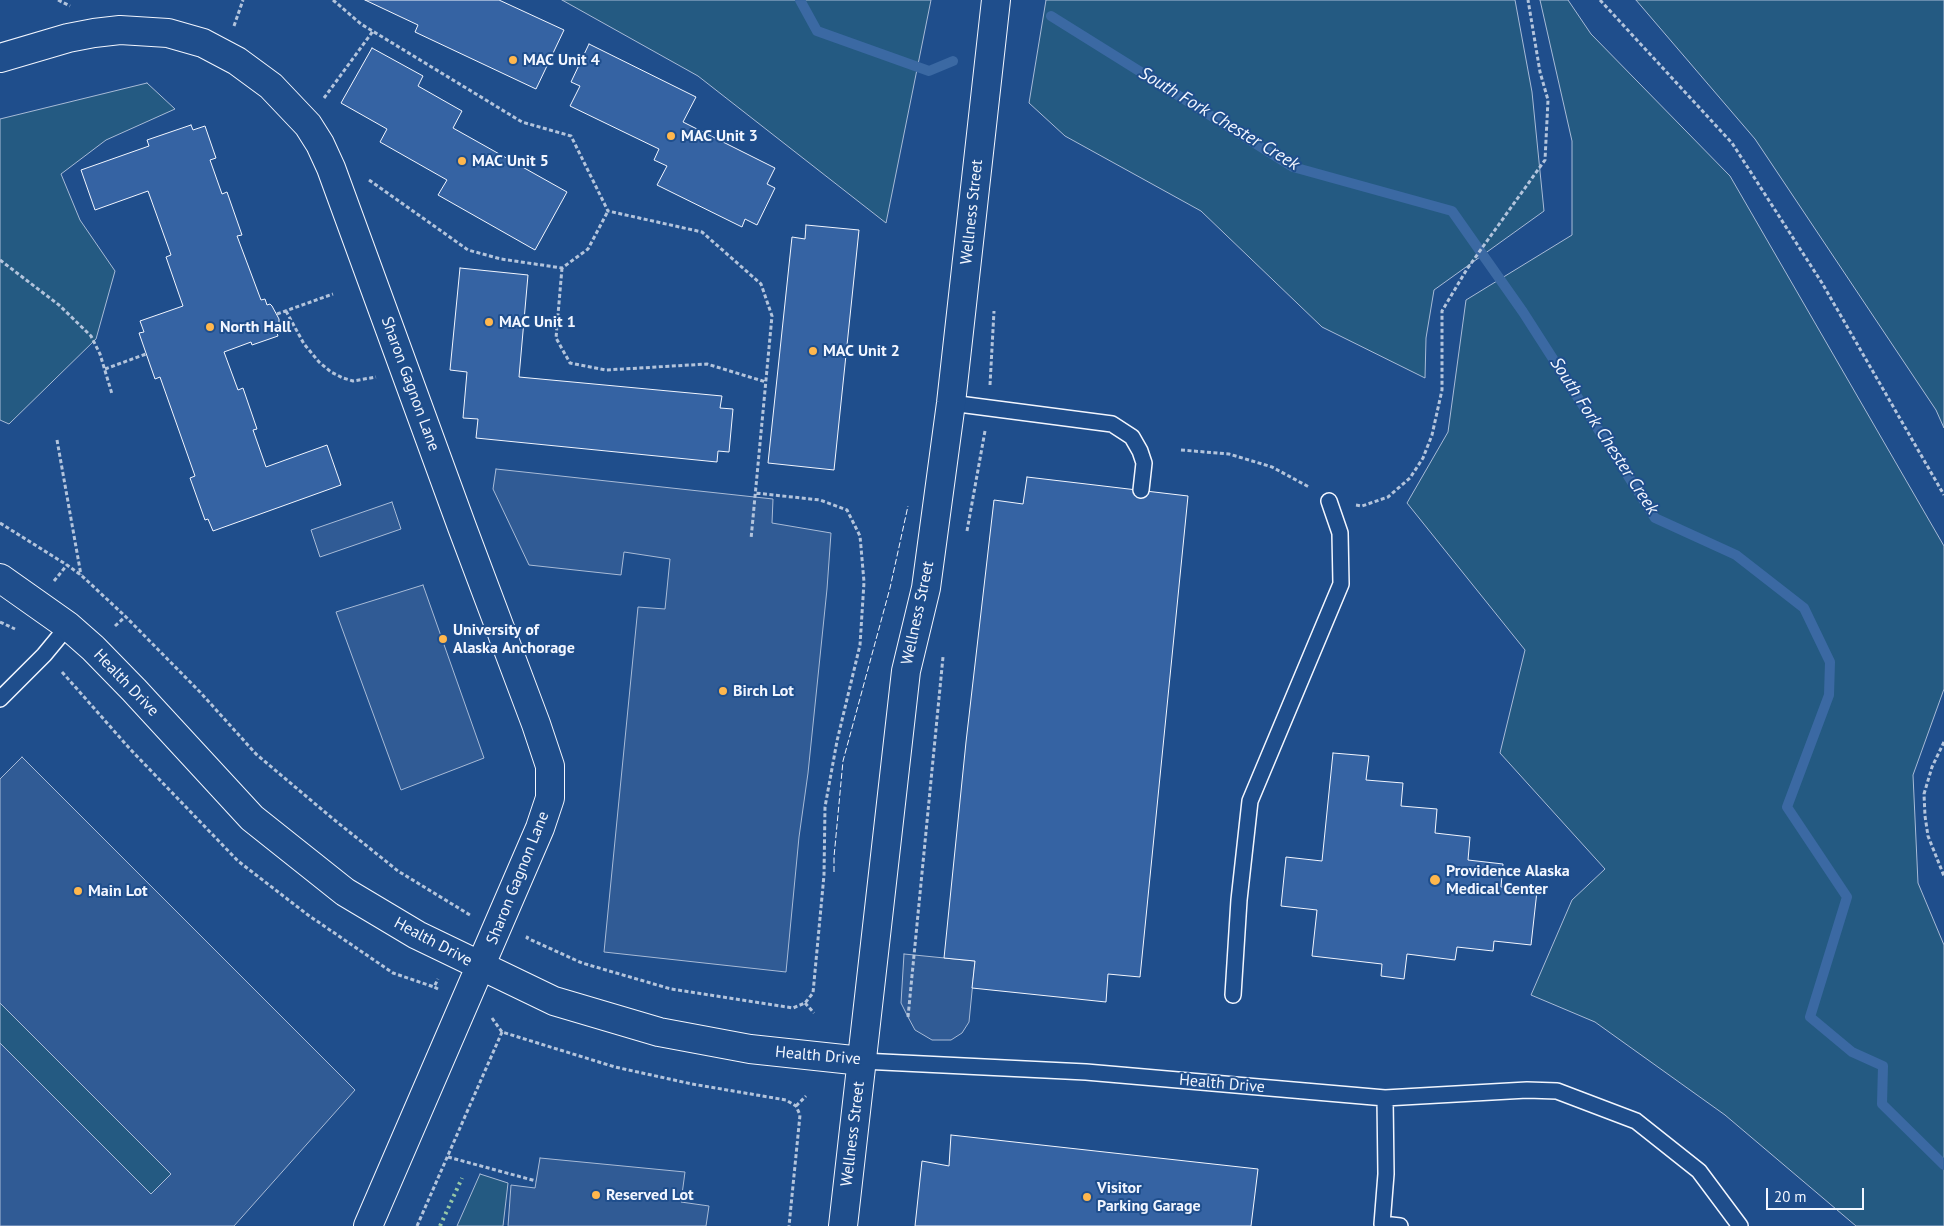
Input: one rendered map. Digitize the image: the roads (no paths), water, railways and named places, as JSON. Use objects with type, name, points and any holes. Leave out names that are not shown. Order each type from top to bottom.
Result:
[{"type":"street","name":"Wellness Street","points":[[843,1226],[906,671],[926,588],[951,403],[996,0]]},
{"type":"street","name":"Sharon Gagnon Lane","points":[[0,58],[68,38],[106,32],[152,31],[181,36],[203,43],[249,68],[271,86],[296,111],[320,144],[331,168],[550,766],[550,798],[540,828],[368,1226]]},
{"type":"street","name":"Health Drive","points":[[0,578],[68,626],[134,690],[252,818],[345,892],[417,935],[554,1001],[658,1032],[750,1050],[862,1061]]},
{"type":"lane","points":[[951,403],[1112,424],[1132,437],[1140,450],[1144,463],[1141,490]]},
{"type":"lane","points":[[1233,995],[1239,900],[1250,801],[1341,584],[1340,533],[1329,501]]},
{"type":"lane","points":[[0,699],[39,660],[68,626]]},
{"type":"lane","name":"Health Drive","points":[[862,1061],[1086,1072],[1385,1098],[1527,1090],[1557,1091],[1636,1121],[1699,1171],[1740,1226]]},
{"type":"lane","points":[[1385,1098],[1386,1159],[1382,1224],[1400,1226]]},
{"type":"waterway","name":"South Fork Chester Creek","points":[[800,0],[817,31],[929,71],[953,61]]},
{"type":"waterway","name":"South Fork Chester Creek","points":[[1051,16],[1293,167],[1452,211],[1523,312],[1655,518],[1736,555],[1804,608],[1830,662],[1829,695],[1787,807],[1847,897],[1810,1017],[1852,1052],[1883,1066],[1882,1104],[1944,1165]]},
{"type":"place","name":"MAC Unit 4","points":[[513,60]]},
{"type":"place","name":"MAC Unit 3","points":[[671,136]]},
{"type":"place","name":"MAC Unit 5","points":[[462,161]]},
{"type":"place","name":"MAC Unit 1","points":[[489,322]]},
{"type":"place","name":"North Hall","points":[[210,327]]},
{"type":"place","name":"MAC Unit 2","points":[[813,351]]},
{"type":"place","name":"University of Alaska Anchorage","points":[[443,639]]},
{"type":"place","name":"Birch Lot","points":[[723,691]]},
{"type":"place","name":"Providence Alaska Medical Center","points":[[1435,880]]},
{"type":"place","name":"Main Lot","points":[[78,891]]},
{"type":"place","name":"Reserved Lot","points":[[596,1195]]},
{"type":"place","name":"Visitor Parking Garage","points":[[1087,1197]]}]
